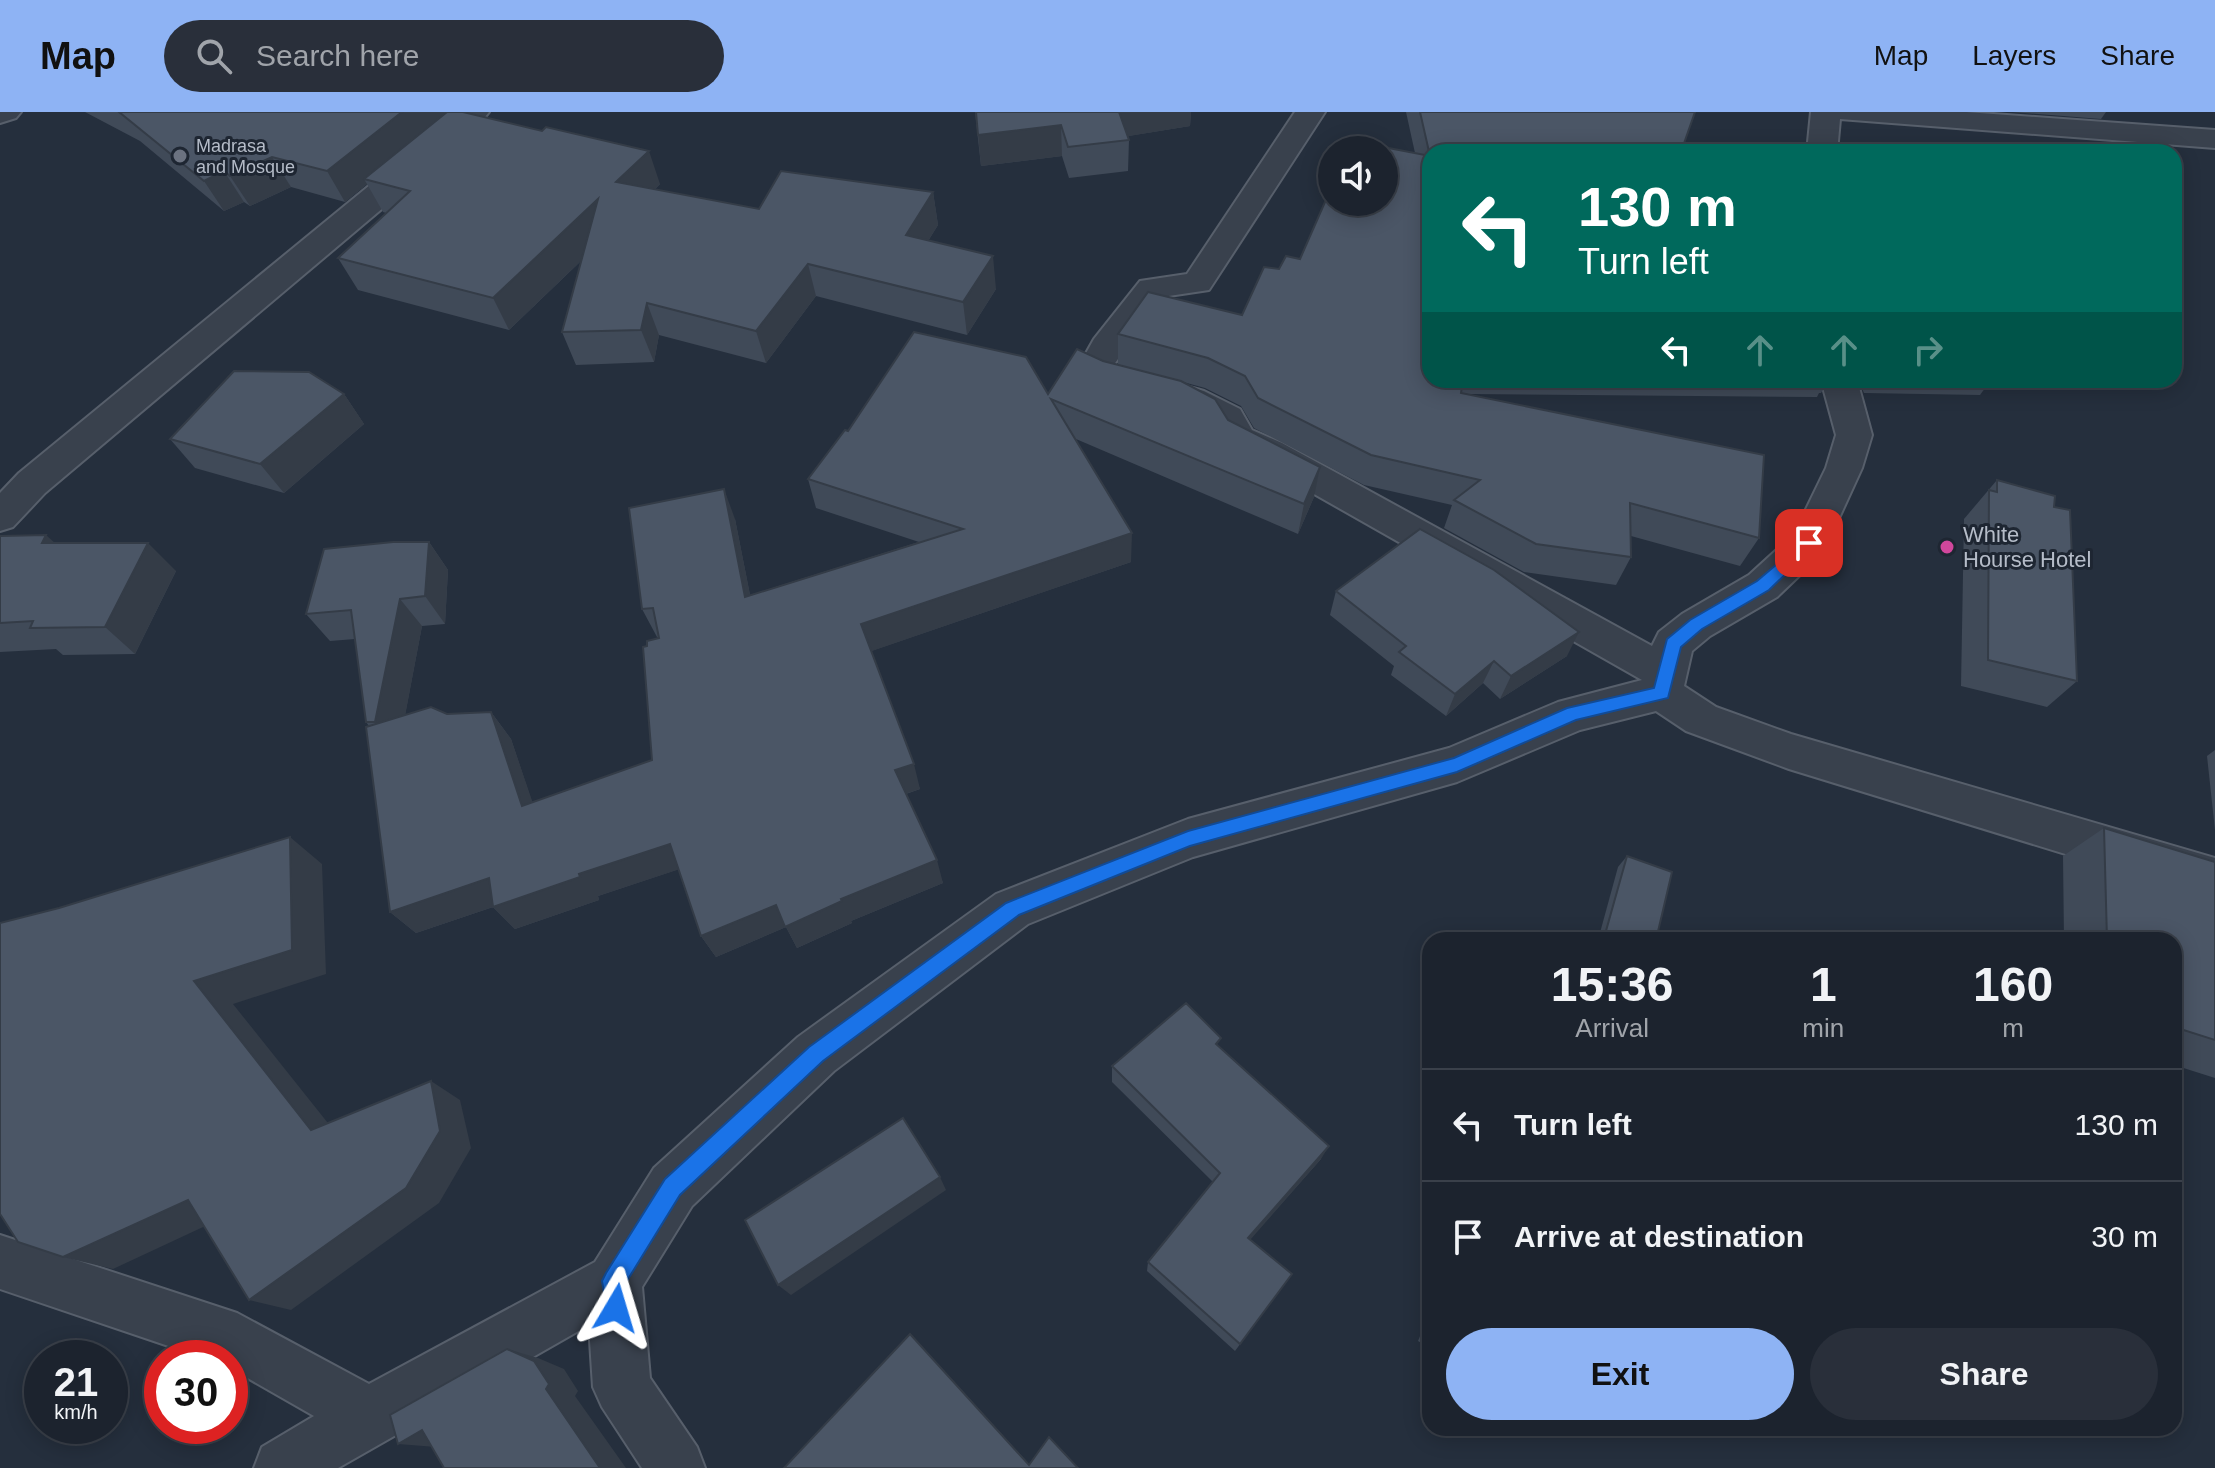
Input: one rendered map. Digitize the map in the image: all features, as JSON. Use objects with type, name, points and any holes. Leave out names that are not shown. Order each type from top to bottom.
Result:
[{"type":"street","points":[[0,114],[6,112]]},
{"type":"street","points":[[0,517],[32,483],[463,126],[474,112]]},
{"type":"street","points":[[1310,112],[1197,283],[1152,288],[1106,347],[1093,371],[1116,381],[1191,400],[1227,418],[1239,439],[1269,452],[1663,683],[1701,719],[1789,751],[2215,879]]},
{"type":"street","points":[[1823,144],[1826,112]]},
{"type":"street","points":[[1846,112],[2215,139]]},
{"type":"street","points":[[1663,683],[1673,643],[1696,625],[1763,586],[1809,543],[1844,468],[1854,435],[1841,388]]},
{"type":"street","points":[[283,1468],[369,1416],[614,1281],[673,1187],[816,1054],[1012,909],[1188,839],[1457,764],[1573,714],[1663,683]]},
{"type":"street","points":[[0,1262],[237,1341],[369,1416]]},
{"type":"street","points":[[614,1281],[622,1387],[676,1468]]},
{"type":"building","points":[[119,112],[402,112],[327,171],[272,157],[230,176],[224,171],[204,181]]},
{"type":"building","points":[[447,112],[463,112],[542,131],[546,127],[649,151],[616,182],[759,209],[781,171],[933,192],[906,235],[993,256],[963,302],[808,264],[756,331],[647,303],[641,330],[562,332],[598,199],[493,298],[338,258],[410,191],[364,179]]},
{"type":"building","points":[[976,112],[1119,112],[1129,140],[1068,147],[1061,125],[978,135]]},
{"type":"building","points":[[1420,112],[1695,112],[1684,144],[1427,144]]},
{"type":"building","points":[[1398,150],[1422,154],[1422,388],[1462,388],[1461,393],[1764,455],[1759,538],[1630,503],[1631,557],[1536,544],[1454,500],[1480,480],[1371,455],[1258,398],[1245,376],[1208,358],[1118,334],[1148,292],[1242,315],[1264,267],[1279,269],[1286,256],[1300,259],[1319,216],[1398,216]]},
{"type":"building","points":[[914,332],[1026,357],[1048,394],[1077,349],[1103,361],[1181,381],[1215,399],[1228,420],[1320,467],[1304,504],[1051,399],[1132,533],[861,624],[914,764],[895,770],[937,860],[841,899],[785,927],[776,905],[701,936],[670,844],[493,907],[489,878],[390,912],[366,727],[431,707],[447,714],[491,712],[522,806],[652,760],[643,647],[647,646],[647,641],[659,638],[653,608],[642,609],[629,508],[724,489],[745,597],[963,529],[808,479],[845,430],[848,431]]},
{"type":"building","points":[[234,371],[309,372],[344,394],[260,464],[170,439]]},
{"type":"building","points":[[1997,480],[2055,496],[2054,507],[2070,510],[2077,681],[1988,660],[1989,490],[1997,492]]},
{"type":"building","points":[[1420,529],[1494,570],[1579,632],[1511,676],[1494,661],[1455,694],[1399,652],[1406,646],[1336,591]]},
{"type":"building","points":[[46,535],[42,543],[148,543],[105,627],[30,628],[33,621],[0,623],[0,536]]},
{"type":"building","points":[[429,542],[425,596],[400,599],[375,722],[366,722],[351,610],[306,614],[324,549]]},
{"type":"building","points":[[2104,828],[2215,862],[2215,1040],[2182,1030],[2182,932],[2107,932]]},
{"type":"building","points":[[290,837],[292,950],[194,981],[311,1130],[431,1081],[440,1131],[406,1188],[249,1300],[188,1200],[63,1257],[18,1242],[0,1214],[0,923]]},
{"type":"building","points":[[1627,856],[1672,872],[1658,932],[1606,932]]},
{"type":"building","points":[[1186,1003],[1221,1038],[1216,1044],[1329,1146],[1248,1238],[1292,1274],[1240,1344],[1148,1262],[1220,1173],[1112,1066]]},
{"type":"building","points":[[903,1118],[940,1177],[778,1285],[745,1220]]},
{"type":"building","points":[[910,1334],[1029,1465],[1049,1437],[1078,1468],[784,1468]]},
{"type":"building","points":[[507,1349],[534,1361],[549,1384],[546,1389],[600,1468],[444,1468],[422,1430],[398,1444],[390,1415]]},
{"type":"place","name":"Madrasa and Mosque","points":[[180,156]]},
{"type":"place","name":"White Hourse Hotel","points":[[1947,547]]},
{"type":"route","points":[[616,1308],[614,1281],[673,1187],[816,1054],[1012,909],[1188,839],[1457,764],[1573,714],[1661,693],[1673,643],[1696,625],[1763,586],[1809,543]]}]
